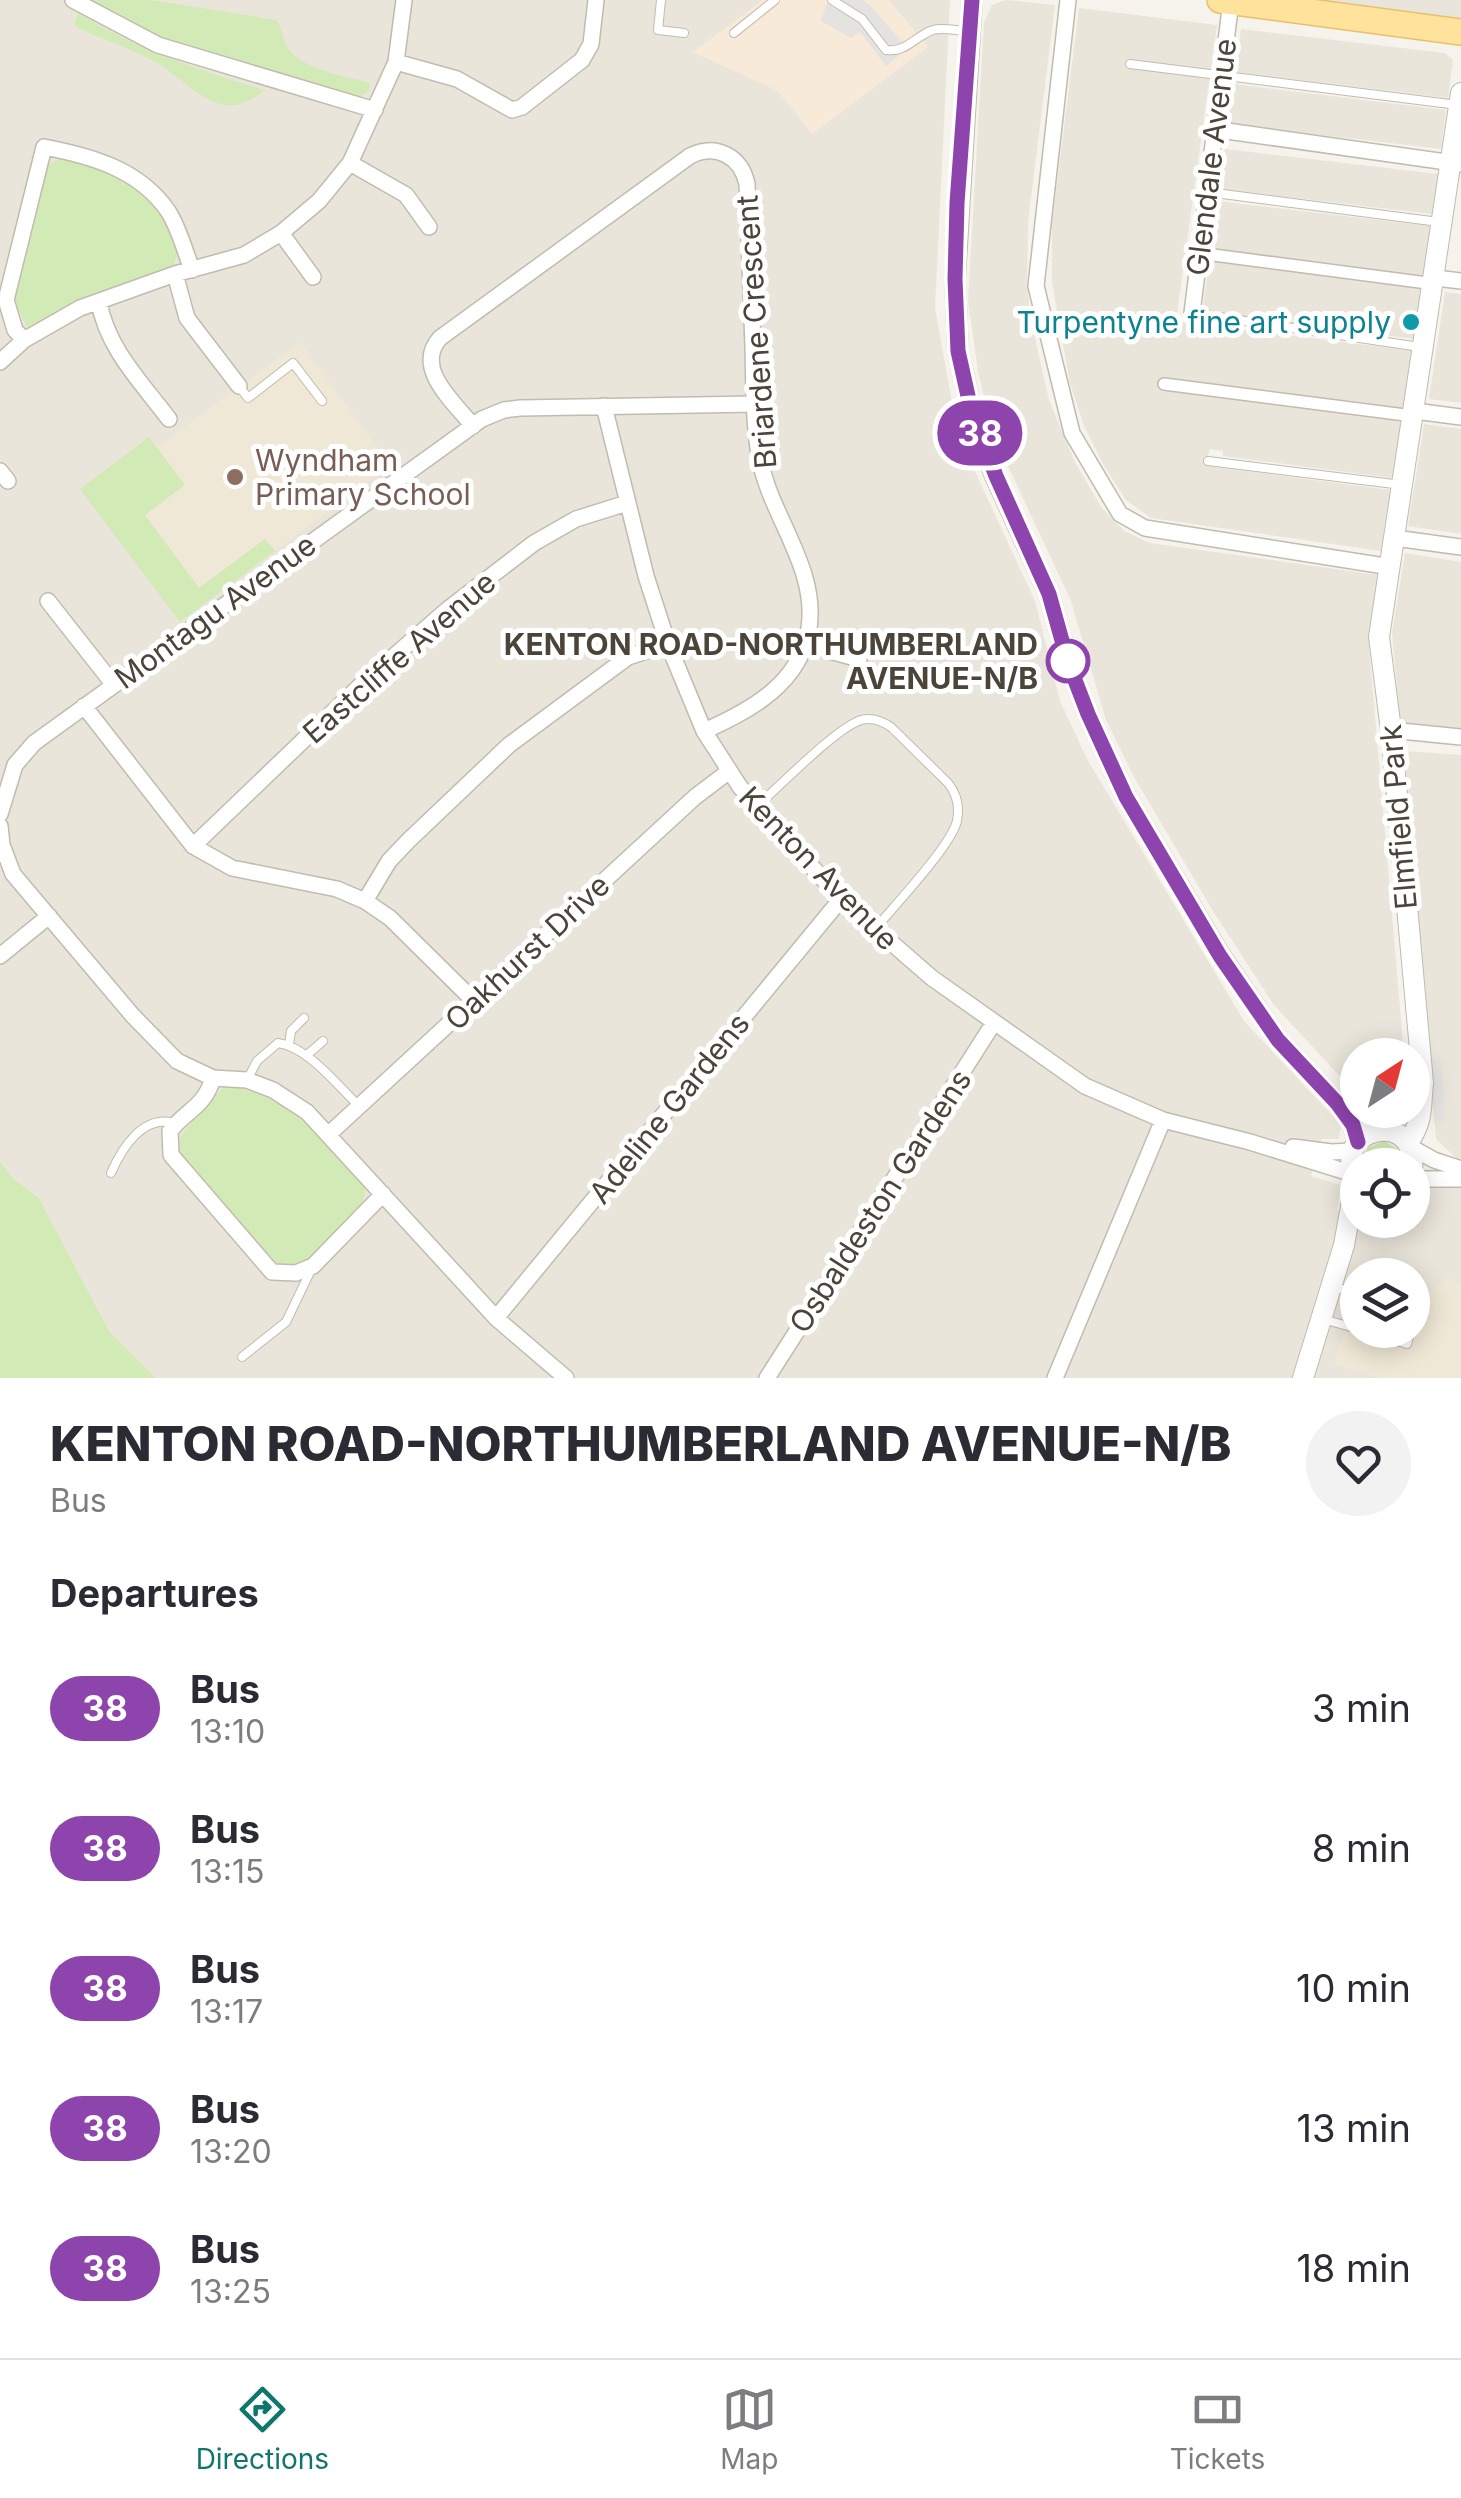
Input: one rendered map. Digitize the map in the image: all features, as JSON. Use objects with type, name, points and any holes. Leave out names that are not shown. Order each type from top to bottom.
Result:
[{"type":"main road","points":[[1220,0],[1461,32]]},
{"type":"street","points":[[73,0],[158,45],[375,110]]},
{"type":"street","points":[[0,362],[24,340],[98,302],[244,254],[281,233],[319,201],[350,162],[396,62],[404,0]]},
{"type":"street","points":[[396,62],[457,79],[512,110],[522,107],[582,60],[591,44],[596,0]]},
{"type":"street","points":[[972,0],[955,279],[958,351],[972,414],[1049,594],[1068,662],[1106,757],[1210,940],[1278,1040],[1353,1125],[1355,1146]]},
{"type":"street","points":[[1068,0],[1036,286],[1072,434],[1099,482],[1120,514],[1145,528],[1391,567]]},
{"type":"street","name":"Glendale Avenue","points":[[1192,313],[1231,1]]},
{"type":"street","name":"Elmfield Park","points":[[1399,1138],[1418,1128],[1423,1083],[1379,638],[1435,281],[1449,220],[1460,101]]},
{"type":"street","points":[[1213,130],[1456,163]]},
{"type":"street","points":[[24,340],[15,330],[6,300],[44,146],[90,156],[122,170],[168,210],[184,272],[187,318],[239,386]]},
{"type":"street","name":"Briardene Crescent","points":[[472,426],[431,370],[429,357],[434,344],[674,167],[704,150],[728,154],[739,164],[746,177],[755,404],[764,480],[808,593],[809,628],[793,669],[772,692],[743,714],[704,731]]},
{"type":"street","points":[[350,162],[406,195],[429,227]]},
{"type":"street","points":[[281,233],[314,276]]},
{"type":"street","points":[[1198,253],[1435,281],[1461,280]]},
{"type":"street","points":[[98,302],[117,351],[169,419]]},
{"type":"street","points":[[1164,384],[1461,417]]},
{"type":"street","name":"Montagu Avenue","points":[[0,814],[8,762],[472,426],[504,410],[755,404]]},
{"type":"street","name":"Kenton Avenue","points":[[604,406],[668,644],[704,731],[728,772],[841,899],[874,930],[994,1024],[1085,1086],[1163,1120],[1250,1142],[1340,1173]]},
{"type":"street","name":"Eastcliffe Avenue","points":[[193,846],[361,685],[447,610],[534,543],[576,519],[627,503]]},
{"type":"street","points":[[1395,538],[1461,547]]},
{"type":"street","points":[[48,601],[114,684]]},
{"type":"street","points":[[365,901],[389,861],[408,840],[509,744],[628,656],[668,644]]},
{"type":"street","points":[[804,644],[859,659]]},
{"type":"street","points":[[84,706],[193,846],[232,868],[337,889],[365,901],[390,918],[474,1001]]},
{"type":"street","points":[[1391,730],[1461,737]]},
{"type":"street","name":"Oakhurst Drive","points":[[329,1134],[695,797],[728,772]]},
{"type":"street","points":[[0,826],[2,845],[13,874],[165,1051],[190,1069],[213,1078],[247,1080],[295,1103],[329,1134],[496,1318],[566,1378]]},
{"type":"street","name":"Adeline Gardens","points":[[496,1318],[841,899]]},
{"type":"street","points":[[0,956],[49,916]]},
{"type":"street","points":[[1258,1010],[1340,1091]]},
{"type":"street","name":"Osbaldeston Gardens","points":[[767,1378],[994,1024]]},
{"type":"street","points":[[213,1078],[197,1109],[170,1131],[171,1155],[272,1272],[296,1273],[313,1266],[383,1194]]},
{"type":"street","points":[[1055,1378],[1163,1120]]},
{"type":"street","points":[[1385,1128],[1434,1160],[1461,1169]]},
{"type":"street","points":[[1355,1146],[1371,1132],[1399,1138]]},
{"type":"street","points":[[1399,1138],[1403,1148]]},
{"type":"street","name":"Kenton Avenue","points":[[1250,1142],[1331,1152],[1355,1146]]},
{"type":"street","points":[[1430,1178],[1461,1179]]},
{"type":"street","points":[[1303,1378],[1345,1238]]},
{"type":"street","points":[[1344,1245],[1349,1238]]},
{"type":"lane","points":[[661,0],[658,30],[684,33]]},
{"type":"lane","points":[[734,33],[775,0]]},
{"type":"lane","points":[[832,0],[862,20],[886,50],[905,47],[935,29],[968,31]]},
{"type":"lane","points":[[1130,64],[1460,101]]},
{"type":"lane","points":[[1207,192],[1449,220]]},
{"type":"lane","points":[[1192,313],[1425,347]]},
{"type":"lane","points":[[239,386],[248,398],[292,363],[322,401]]},
{"type":"lane","points":[[1208,461],[1404,486]]},
{"type":"lane","points":[[756,806],[845,729],[866,719],[891,727],[948,783],[955,792],[958,809],[952,834],[874,930]]},
{"type":"lane","points":[[289,1044],[291,1031],[304,1018]]},
{"type":"lane","points":[[307,1055],[322,1041]]},
{"type":"lane","points":[[247,1080],[267,1050],[278,1043],[289,1044],[307,1055],[359,1106]]},
{"type":"lane","points":[[112,1173],[126,1144],[142,1130],[160,1120],[176,1124]]},
{"type":"lane","points":[[242,1356],[286,1322],[313,1266]]},
{"type":"lane","points":[[1332,1286],[1340,1288]]},
{"type":"lane","points":[[1321,1318],[1340,1324]]},
{"type":"shaded area","points":[[0,0],[950,0],[935,308],[958,435],[1035,601],[1060,701],[1087,759],[1244,1021],[1340,1124],[1339,1139],[1321,1139],[1311,1176],[1340,1185],[1340,1238],[1430,1238],[1430,1186],[1449,1184],[1456,1158],[1436,1139],[1403,751],[1461,755],[1461,1378],[156,1378],[109,1331],[39,1198],[0,1162]]},
{"type":"shaded area","points":[[763,0],[889,0],[928,47],[812,134],[778,91],[693,52]]},
{"type":"shaded area","points":[[828,0],[862,0],[869,4],[908,49],[886,66],[860,32],[851,38],[821,21]]},
{"type":"shaded area","points":[[1006,0],[1055,5],[1028,222],[1027,287],[1049,400],[1075,462],[1101,507],[1124,531],[1150,543],[1378,575],[1368,634],[1403,1038],[1340,1038],[1340,1077],[1274,1005],[1134,777],[1106,720],[1071,601],[993,434],[978,371],[968,301],[984,22],[992,5]]},
{"type":"shaded area","points":[[1307,0],[1461,0],[1461,21]]},
{"type":"shaded area","points":[[1079,8],[1217,25],[1176,321],[1414,351],[1404,411],[1160,380],[1159,387],[1402,418],[1392,478],[1223,456],[1223,451],[1210,449],[1206,461],[1207,466],[1390,490],[1381,551],[1151,518],[1126,500],[1103,464],[1084,426],[1070,383],[1052,283],[1052,223]]},
{"type":"shaded area","points":[[1241,29],[1445,53],[1453,60],[1448,98],[1235,72]]},
{"type":"shaded area","points":[[1233,84],[1446,110],[1441,149],[1228,124]]},
{"type":"shaded area","points":[[1225,149],[1438,174],[1432,214],[1219,189]]},
{"type":"shaded area","points":[[1217,201],[1430,226],[1424,278],[1211,253]]},
{"type":"shaded area","points":[[1209,261],[1423,287],[1416,339],[1202,313]]},
{"type":"shaded area","points":[[1445,292],[1461,294],[1461,403],[1429,399]]},
{"type":"shaded area","name":"Wyndham Primary School","points":[[300,342],[390,465],[180,622],[80,489],[149,437],[157,447]]},
{"type":"shaded area","points":[[1424,424],[1461,429],[1461,534],[1408,526]]},
{"type":"shaded area","points":[[1405,553],[1461,562],[1461,729],[1400,724],[1392,633]]},
{"type":"shaded area","points":[[1441,1058],[1446,1122],[1434,1123],[1430,1059]]},
{"type":"shaded area","points":[[1449,1279],[1461,1284],[1461,1378],[1381,1378],[1334,1364],[1340,1344],[1340,1348],[1430,1348],[1430,1292]]},
{"type":"green space","points":[[91,0],[151,0],[276,20],[286,46],[295,56],[326,71],[370,83],[369,91],[359,98],[187,48],[121,19]]},
{"type":"green space","points":[[78,13],[169,58],[265,90],[248,101],[218,103],[148,58],[74,26]]},
{"type":"green space","points":[[62,157],[90,164],[131,184],[153,204],[178,252],[173,268],[33,330],[27,327],[11,295],[43,168]]},
{"type":"green space","points":[[149,437],[185,485],[145,515],[199,588],[265,539],[275,551],[180,622],[80,489]]},
{"type":"green space","points":[[226,1086],[249,1091],[288,1110],[322,1138],[366,1188],[362,1205],[306,1264],[293,1267],[277,1263],[179,1155],[183,1133]]},
{"type":"green space","points":[[1384,1141],[1396,1148],[1367,1148]]},
{"type":"green space","points":[[0,1162],[39,1198],[109,1331],[156,1378],[0,1378]]},
{"type":"bus line","name":"38","points":[[972,0],[955,279],[958,351],[972,414],[1049,594],[1088,714],[1126,797],[1220,956],[1278,1040],[1337,1103],[1353,1125],[1358,1142]]},
{"type":"place","name":"Turpentyne fine art supply","points":[[1411,322]]},
{"type":"place","name":"Wyndham Primary School","points":[[235,477]]},
{"type":"place","name":"KENTON ROAD-NORTHUMBERLAND AVENUE-N/B","points":[[1068,661]]}]
